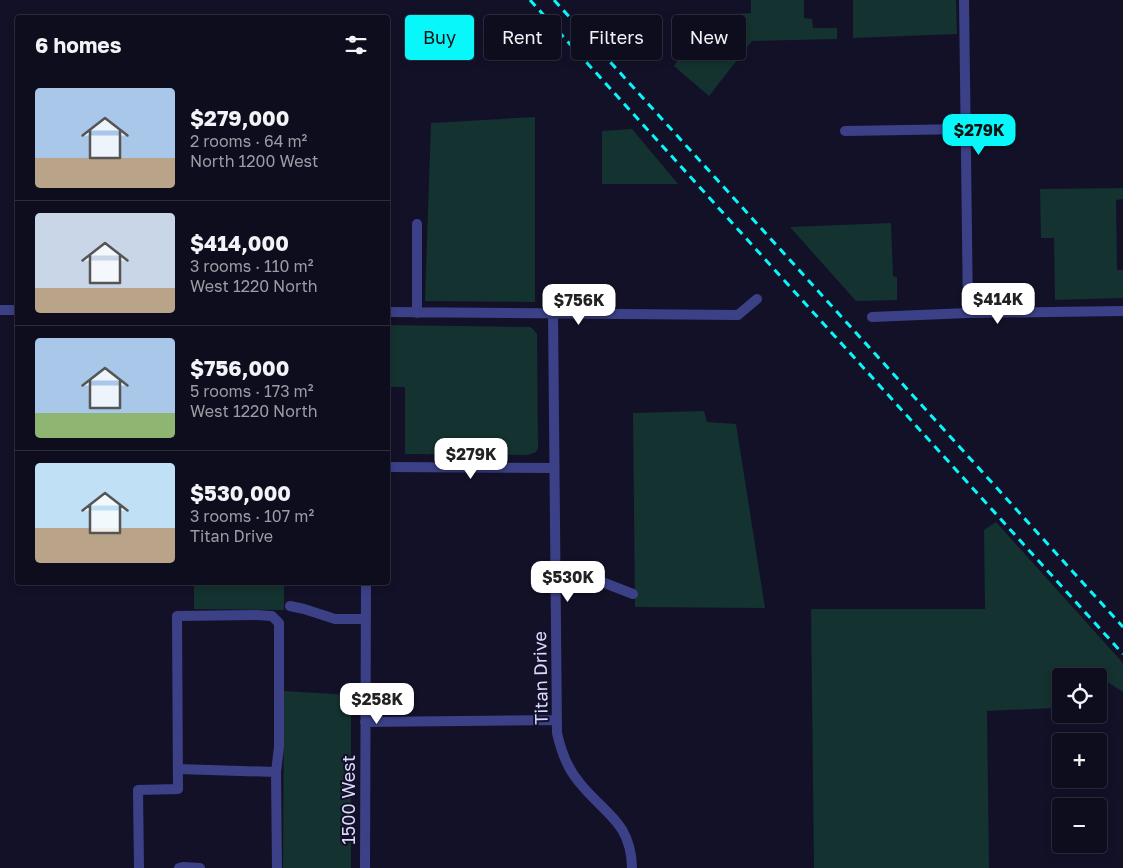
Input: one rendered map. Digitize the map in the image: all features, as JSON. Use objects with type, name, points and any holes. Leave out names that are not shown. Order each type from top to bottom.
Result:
[{"type":"street","points":[[964,0],[968,313]]},
{"type":"street","points":[[845,131],[966,129]]},
{"type":"street","points":[[417,224],[417,312]]},
{"type":"street","points":[[390,312],[738,315],[757,299]]},
{"type":"street","points":[[0,310],[15,310]]},
{"type":"street","points":[[872,317],[968,313],[1123,311]]},
{"type":"street","name":"Titan Drive","points":[[553,313],[557,720],[560,746],[571,772],[620,826],[632,854],[632,868]]},
{"type":"street","points":[[390,467],[554,468]]},
{"type":"street","points":[[555,573],[584,575],[633,594]]},
{"type":"street","name":"1500 West","points":[[364,868],[366,585]]},
{"type":"street","points":[[290,606],[335,619],[366,619]]},
{"type":"street","points":[[139,868],[138,790],[178,789],[177,616],[256,615],[272,616],[279,623],[279,747],[276,772],[277,868]]},
{"type":"street","points":[[365,722],[557,720]]},
{"type":"street","points":[[178,769],[276,772]]},
{"type":"street","points":[[179,868],[200,868]]},
{"type":"green space","points":[[751,0],[804,0],[804,18],[812,19],[813,28],[837,28],[837,39],[752,41],[746,49],[746,15],[716,15],[751,13]]},
{"type":"green space","points":[[853,0],[956,0],[957,34],[853,38]]},
{"type":"green space","points":[[678,60],[737,60],[709,96],[674,66]]},
{"type":"green space","points":[[535,117],[535,302],[425,301],[431,123]]},
{"type":"green space","points":[[632,129],[678,184],[602,184],[602,131]]},
{"type":"green space","points":[[1123,188],[1123,199],[1116,200],[1117,270],[1123,270],[1123,298],[1055,300],[1054,238],[1041,238],[1040,189]]},
{"type":"green space","points":[[891,223],[893,276],[897,277],[897,300],[856,301],[790,227]]},
{"type":"green space","points":[[390,325],[530,327],[537,334],[538,448],[536,452],[527,455],[405,454],[405,387],[390,387]]},
{"type":"green space","points":[[704,411],[707,422],[736,424],[765,608],[635,607],[633,413]]},
{"type":"green space","points":[[996,522],[1123,663],[1123,692],[1107,682],[1107,668],[1052,668],[1052,708],[987,711],[989,868],[814,868],[811,609],[985,609],[984,530]]},
{"type":"green space","points":[[194,585],[284,585],[284,610],[194,609]]},
{"type":"green space","points":[[284,691],[351,695],[351,868],[283,868]]},
{"type":"railway","points":[[530,0],[1123,654]]},
{"type":"railway","points":[[554,0],[1123,627]]}]
